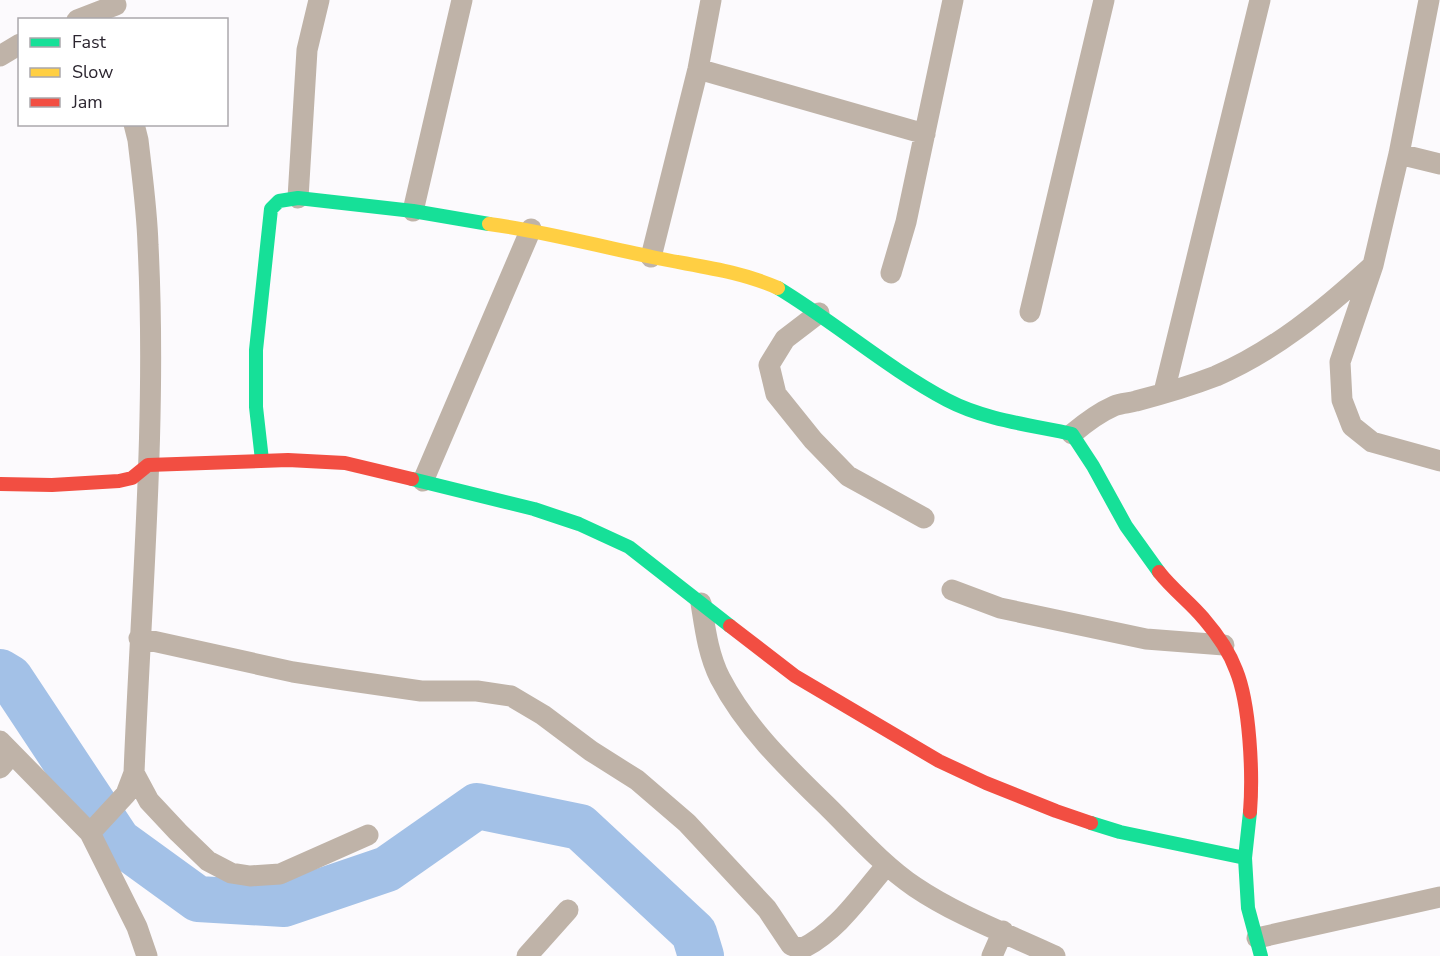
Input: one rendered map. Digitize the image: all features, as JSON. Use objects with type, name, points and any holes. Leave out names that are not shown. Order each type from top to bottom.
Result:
[{"type":"street","points":[[298,198],[307,50],[319,0]]},
{"type":"street","points":[[413,212],[462,0]]},
{"type":"street","points":[[651,257],[699,69],[711,0]]},
{"type":"street","points":[[891,273],[906,222],[953,0]]},
{"type":"street","points":[[1029,312],[1104,0]]},
{"type":"street","points":[[1164,392],[1260,0]]},
{"type":"street","points":[[1429,0],[1399,154],[1372,265],[1340,362],[1342,400],[1352,426],[1372,442],[1440,461]]},
{"type":"street","points":[[84,18],[116,8]]},
{"type":"street","points":[[0,56],[18,45]]},
{"type":"street","points":[[699,69],[924,134]]},
{"type":"street","points":[[95,828],[126,794],[134,773],[148,465],[151,333],[148,243],[138,140],[134,126]]},
{"type":"street","points":[[1399,154],[1440,164]]},
{"type":"street","points":[[262,460],[256,407],[256,350],[270,221],[272,209],[279,201],[298,198],[531,229],[651,257],[739,274],[776,287],[819,313],[879,358],[949,401],[987,415],[1072,434],[1093,466],[1126,526],[1171,588],[1203,617],[1224,645],[1237,671],[1246,708],[1252,787],[1245,858],[1248,908],[1259,947],[1440,897]]},
{"type":"street","points":[[423,481],[531,229]]},
{"type":"street","points":[[1072,434],[1093,417],[1116,404],[1134,402],[1217,375],[1306,323],[1332,303],[1372,265]]},
{"type":"street","points":[[819,313],[785,339],[770,365],[776,394],[813,440],[849,477],[924,518]]},
{"type":"street","points":[[0,484],[52,485],[119,481],[132,478],[148,465],[288,460],[345,463],[534,509],[579,524],[629,547],[795,676],[939,761],[1056,811],[1120,832],[1245,858]]},
{"type":"street","points":[[952,590],[1000,608],[1146,639],[1224,645]]},
{"type":"street","points":[[701,603],[706,639],[720,677],[741,711],[770,749],[886,866],[916,888],[957,911],[1055,956]]},
{"type":"street","points":[[139,638],[293,672],[421,691],[477,691],[511,696],[543,715],[591,751],[637,780],[679,816],[767,909],[791,945],[801,949],[814,943],[842,919],[886,866]]},
{"type":"street","points":[[4,754],[95,828],[147,956]]},
{"type":"street","points":[[134,773],[149,801],[178,832],[208,861],[231,873],[250,876],[280,874],[368,835]]},
{"type":"street","points":[[527,956],[568,910]]},
{"type":"street","points":[[992,956],[1003,931]]},
{"type":"waterway","points":[[0,672],[10,678],[118,841],[198,899],[284,904],[387,869],[477,806],[580,827],[694,933],[701,956]]},
{"type":"traffic: fast","points":[[262,460],[256,407],[256,350],[271,209],[279,201],[298,198],[413,211],[489,224]]},
{"type":"traffic: fast","points":[[778,288],[903,374],[947,400],[992,417],[1072,434],[1093,466],[1126,526],[1159,572]]},
{"type":"traffic: fast","points":[[412,479],[534,509],[579,524],[629,547],[730,626]]},
{"type":"traffic: fast","points":[[1250,812],[1245,858],[1248,908],[1261,956]]},
{"type":"traffic: fast","points":[[1091,823],[1120,832],[1245,858]]},
{"type":"traffic: slow","points":[[489,224],[716,269],[778,288]]},
{"type":"traffic: jam","points":[[0,484],[52,485],[119,481],[132,478],[148,465],[288,460],[345,463],[412,479]]},
{"type":"traffic: jam","points":[[1159,572],[1214,631],[1236,670],[1245,701],[1249,740],[1250,812]]},
{"type":"traffic: jam","points":[[730,626],[795,676],[939,761],[986,783],[1091,823]]}]
